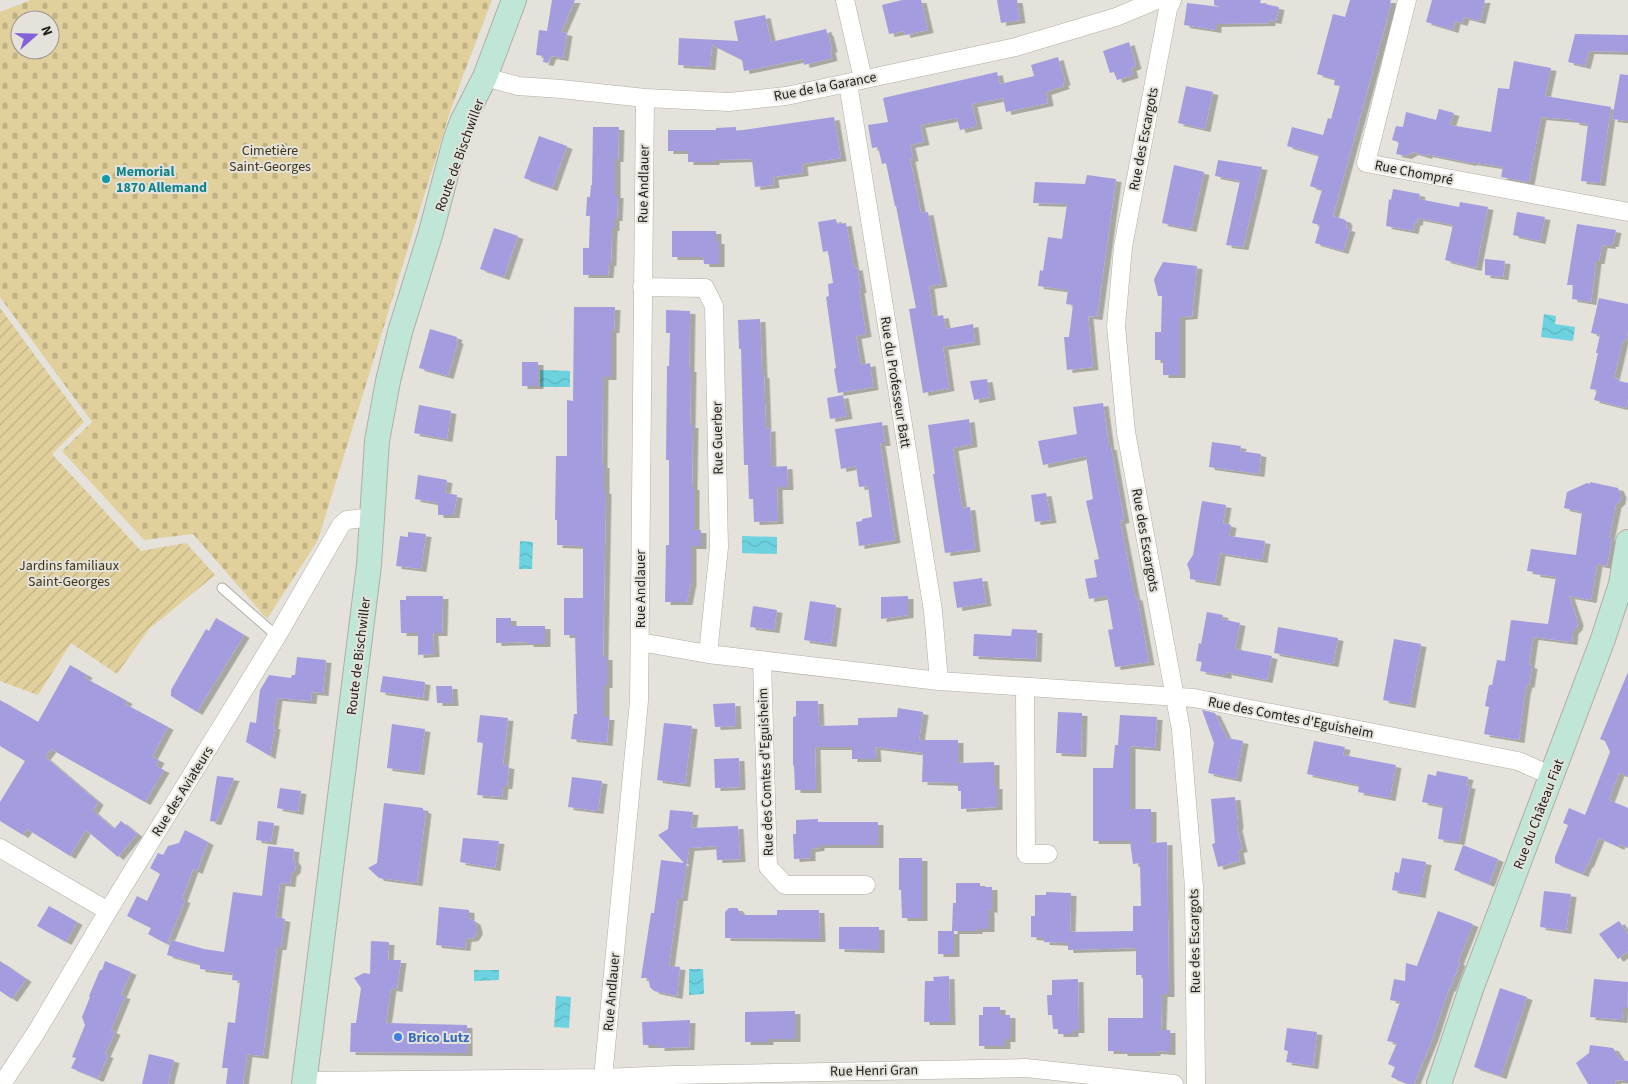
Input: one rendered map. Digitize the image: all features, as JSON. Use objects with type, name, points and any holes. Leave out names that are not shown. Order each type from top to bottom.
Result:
[{"type":"street","name":"Route de Bischwiller","points":[[304,1083],[369,565],[377,440],[388,381],[400,332],[431,232],[466,144],[485,77],[514,0]]},
{"type":"street","name":"Rue du Professeur Batt","points":[[844,0],[933,611],[939,682]]},
{"type":"street","name":"Rue de la Garance","points":[[485,77],[518,86],[645,98],[729,102],[786,96],[1016,47],[1116,17],[1157,0]]},
{"type":"street","name":"Rue des Escargots","points":[[1172,0],[1168,9],[1123,247],[1116,326],[1126,432],[1180,730],[1194,887],[1196,1084]]},
{"type":"street","name":"Rue Chompré","points":[[1407,0],[1366,163],[1628,212]]},
{"type":"street","name":"Rue Andlauer","points":[[603,1078],[639,701],[645,98]]},
{"type":"street","name":"Rue Guerber","points":[[642,287],[705,288],[714,306],[719,547],[708,654]]},
{"type":"street","name":"Rue des Aviateurs","points":[[2,1084],[37,1031],[276,636],[340,525],[347,520],[372,517]]},
{"type":"street","name":"Rue du Château Fiat","points":[[1440,1084],[1472,989],[1625,585],[1628,542]]},
{"type":"street","name":"Rue des Comtes d'Eguisheim","points":[[640,642],[708,654],[939,682],[1174,695],[1518,761],[1552,776]]},
{"type":"street","name":"Rue des Comtes d'Eguisheim","points":[[762,660],[768,867],[785,885],[866,886]]},
{"type":"street","points":[[1025,687],[1026,854],[1048,854]]},
{"type":"street","points":[[0,848],[108,911]]},
{"type":"street","name":"Rue Henri Gran","points":[[304,1083],[603,1078],[908,1077],[1026,1068],[1174,1084]]},
{"type":"lane","points":[[222,588],[276,636]]},
{"type":"green space","name":"Cimetière Saint-Georges","points":[[31,0],[492,0],[449,115],[318,540],[267,619],[193,534],[144,540],[62,451],[92,422],[0,297],[0,12]]},
{"type":"green space","name":"Jardins familiaux Saint-Georges","points":[[0,308],[84,422],[52,454],[141,551],[186,543],[215,575],[149,629],[117,674],[71,643],[38,695],[0,681]]},
{"type":"water","points":[[1544,314],[1556,316],[1555,324],[1575,327],[1573,341],[1541,337]]},
{"type":"water","points":[[540,370],[570,371],[570,387],[540,387]]},
{"type":"water","points":[[742,536],[777,537],[777,554],[742,553]]},
{"type":"water","points":[[520,541],[533,542],[532,569],[519,569]]},
{"type":"water","points":[[689,969],[703,969],[704,994],[689,995]]},
{"type":"water","points":[[474,970],[499,970],[499,980],[474,981]]},
{"type":"water","points":[[556,996],[571,997],[569,1028],[554,1027]]},
{"type":"building","points":[[552,0],[575,0],[561,32],[567,33],[563,58],[551,56],[548,63],[543,62],[544,56],[536,55],[539,30],[547,31]]},
{"type":"building","points":[[902,0],[921,0],[928,30],[905,35],[904,31],[889,34],[882,5]]},
{"type":"building","points":[[997,0],[1017,0],[1020,20],[1001,23]]},
{"type":"building","points":[[1214,0],[1261,0],[1260,3],[1279,7],[1276,21],[1270,20],[1270,23],[1216,24],[1216,30],[1184,25],[1187,3],[1221,7],[1214,5]]},
{"type":"building","points":[[1350,0],[1391,0],[1391,4],[1333,216],[1346,220],[1346,228],[1350,229],[1343,251],[1315,243],[1320,225],[1312,223],[1322,190],[1310,186],[1319,155],[1287,146],[1292,127],[1323,135],[1328,118],[1331,119],[1340,86],[1334,85],[1335,79],[1317,74],[1333,14],[1345,17]]},
{"type":"building","points":[[1432,0],[1485,0],[1480,21],[1464,17],[1462,23],[1455,21],[1453,30],[1426,22]]},
{"type":"building","points":[[765,15],[771,42],[826,29],[832,49],[830,50],[832,58],[804,65],[803,59],[744,71],[742,60],[712,45],[710,67],[678,65],[679,38],[738,41],[734,21]]},
{"type":"building","points":[[1575,34],[1628,35],[1628,52],[1589,51],[1585,66],[1568,62]]},
{"type":"building","points":[[1129,42],[1136,66],[1131,68],[1133,75],[1117,80],[1114,72],[1110,73],[1103,51]]},
{"type":"building","points":[[1058,57],[1065,82],[1063,83],[1064,86],[1046,92],[1048,103],[1006,112],[1000,84],[1034,76],[1031,65]]},
{"type":"building","points":[[1514,61],[1551,68],[1545,96],[1611,107],[1600,183],[1581,181],[1588,124],[1574,122],[1574,120],[1541,117],[1529,182],[1501,177],[1503,167],[1427,154],[1427,156],[1413,152],[1406,156],[1396,154],[1399,142],[1392,140],[1396,126],[1403,127],[1406,112],[1436,120],[1439,109],[1454,113],[1450,125],[1491,132],[1498,88],[1509,89]]},
{"type":"building","points":[[997,72],[1003,98],[972,104],[977,126],[960,130],[957,118],[920,125],[924,142],[910,145],[913,158],[910,159],[921,213],[928,212],[942,284],[929,286],[933,317],[943,315],[946,329],[973,324],[975,342],[943,347],[949,388],[923,393],[909,309],[916,308],[896,206],[886,163],[882,164],[878,147],[872,148],[868,125],[888,122],[883,98]]},
{"type":"building","points":[[1620,74],[1628,75],[1628,121],[1612,119]]},
{"type":"building","points":[[1186,86],[1213,92],[1205,129],[1178,123]]},
{"type":"building","points":[[834,117],[841,158],[802,164],[803,173],[773,177],[774,185],[755,187],[752,159],[688,162],[688,151],[668,151],[668,130],[716,130],[716,128],[736,127],[736,131]]},
{"type":"building","points":[[593,127],[619,127],[618,159],[615,159],[615,195],[618,195],[617,218],[614,218],[614,228],[612,228],[611,263],[609,263],[608,275],[583,275],[583,248],[589,248],[590,216],[586,216],[587,197],[590,197],[592,185]]},
{"type":"building","points":[[539,136],[567,146],[552,188],[524,178]]},
{"type":"building","points":[[1218,160],[1262,167],[1243,247],[1226,245],[1240,181],[1215,176]]},
{"type":"building","points":[[1174,165],[1204,172],[1191,229],[1162,223]]},
{"type":"building","points":[[1087,175],[1116,179],[1097,317],[1088,316],[1093,367],[1067,370],[1064,337],[1069,337],[1073,305],[1066,304],[1068,290],[1038,286],[1040,270],[1043,271],[1048,237],[1062,239],[1067,204],[1033,203],[1035,182],[1085,184]]},
{"type":"building","points":[[1393,189],[1420,194],[1419,199],[1459,207],[1460,202],[1488,207],[1476,268],[1445,260],[1453,225],[1418,218],[1413,231],[1386,226],[1389,199],[1391,200]]},
{"type":"building","points":[[1517,212],[1545,217],[1540,241],[1513,235]]},
{"type":"building","points":[[836,219],[837,224],[846,223],[854,268],[857,267],[866,334],[856,336],[861,365],[870,363],[873,387],[838,393],[826,297],[829,296],[828,284],[833,283],[828,251],[823,252],[818,222]]},
{"type":"building","points":[[1577,224],[1616,230],[1613,244],[1610,244],[1610,246],[1602,245],[1599,261],[1596,261],[1591,302],[1572,299],[1573,285],[1567,285]]},
{"type":"building","points":[[494,228],[518,236],[504,277],[480,269]]},
{"type":"building","points":[[672,231],[716,231],[716,241],[719,241],[719,264],[704,264],[703,257],[672,257]]},
{"type":"building","points":[[1485,259],[1505,261],[1503,277],[1485,275]]},
{"type":"building","points":[[1163,262],[1197,266],[1192,316],[1180,317],[1180,375],[1163,375],[1163,360],[1155,360],[1155,332],[1161,332],[1162,296],[1158,296],[1154,280]]},
{"type":"building","points":[[1599,298],[1628,304],[1628,331],[1626,341],[1623,340],[1614,378],[1628,383],[1626,408],[1594,400],[1597,390],[1590,389],[1600,335],[1591,333]]},
{"type":"building","points":[[574,307],[615,307],[614,330],[611,330],[611,377],[603,377],[602,465],[604,465],[604,491],[606,491],[603,657],[607,657],[607,685],[604,685],[604,717],[609,717],[607,743],[571,739],[574,714],[577,714],[575,635],[564,635],[564,598],[583,598],[583,546],[557,545],[557,520],[555,520],[556,456],[567,456],[567,400],[573,401]]},
{"type":"building","points":[[666,310],[690,311],[690,425],[693,425],[692,487],[694,487],[694,530],[701,530],[701,546],[691,546],[691,582],[687,602],[665,602],[666,545],[669,545],[669,460],[666,460],[667,366],[669,366],[670,333],[666,333]]},
{"type":"building","points":[[760,319],[766,429],[770,428],[771,467],[787,466],[788,487],[777,487],[778,521],[754,522],[753,499],[749,499],[748,465],[744,465],[741,349],[739,349],[738,320]]},
{"type":"building","points":[[430,329],[457,337],[456,340],[458,341],[448,376],[419,368]]},
{"type":"building","points":[[522,362],[538,362],[538,386],[522,386]]},
{"type":"building","points":[[987,379],[990,397],[974,400],[970,381]]},
{"type":"building","points":[[843,395],[847,416],[830,419],[827,398]]},
{"type":"building","points":[[1103,403],[1109,447],[1111,447],[1124,520],[1120,521],[1149,662],[1115,667],[1108,630],[1113,629],[1107,596],[1089,599],[1085,579],[1097,577],[1094,560],[1099,559],[1086,501],[1093,499],[1086,456],[1043,465],[1038,441],[1077,434],[1073,407]]},
{"type":"building","points":[[419,405],[451,411],[447,439],[414,433]]},
{"type":"building","points":[[969,419],[972,444],[953,448],[962,508],[970,507],[975,549],[945,553],[928,425]]},
{"type":"building","points":[[882,422],[885,443],[880,443],[895,540],[859,546],[856,522],[872,517],[868,486],[859,487],[856,466],[841,469],[835,429]]},
{"type":"building","points":[[1212,442],[1241,446],[1240,451],[1261,454],[1259,474],[1209,467]]},
{"type":"building","points":[[418,475],[447,480],[445,493],[457,495],[454,515],[438,515],[438,503],[415,499]]},
{"type":"building","points":[[1590,482],[1618,488],[1621,495],[1620,501],[1616,505],[1609,538],[1612,538],[1607,566],[1597,564],[1591,600],[1569,596],[1578,622],[1577,627],[1573,631],[1572,642],[1533,637],[1529,665],[1532,666],[1529,685],[1527,684],[1525,692],[1519,740],[1484,734],[1489,707],[1485,706],[1489,685],[1492,685],[1497,660],[1505,661],[1511,620],[1548,624],[1556,577],[1527,571],[1531,549],[1576,555],[1582,512],[1564,508],[1567,492],[1587,483],[1590,484]]},
{"type":"building","points":[[1046,493],[1051,520],[1035,522],[1031,495]]},
{"type":"building","points":[[1202,501],[1226,505],[1223,523],[1231,525],[1229,536],[1265,541],[1262,560],[1220,553],[1215,583],[1190,579],[1187,564],[1193,555]]},
{"type":"building","points":[[408,532],[426,534],[421,569],[396,566],[400,536],[408,537]]},
{"type":"building","points":[[982,578],[986,603],[957,608],[953,582]]},
{"type":"building","points":[[406,596],[443,596],[442,633],[433,633],[434,654],[418,655],[418,633],[401,633],[400,600],[406,600]]},
{"type":"building","points":[[908,596],[908,615],[881,619],[881,597]]},
{"type":"building","points":[[810,601],[836,605],[831,644],[804,640]]},
{"type":"building","points":[[753,606],[777,610],[774,630],[750,627]]},
{"type":"building","points":[[1207,612],[1223,615],[1222,619],[1240,623],[1235,649],[1272,656],[1267,680],[1226,672],[1226,676],[1200,671],[1202,662],[1196,661]]},
{"type":"building","points":[[216,618],[244,635],[197,712],[171,696],[171,690],[206,629],[209,631]]},
{"type":"building","points":[[496,618],[511,618],[511,626],[545,626],[545,644],[528,644],[528,642],[496,643]]},
{"type":"building","points":[[1278,627],[1338,638],[1333,664],[1274,653]]},
{"type":"building","points":[[1012,629],[1037,630],[1036,659],[973,656],[974,634],[1011,636]]},
{"type":"building","points":[[1394,639],[1421,644],[1410,705],[1383,700]]},
{"type":"building","points":[[297,657],[326,660],[323,693],[312,692],[311,701],[277,698],[270,756],[246,742],[250,722],[256,723],[260,690],[269,675],[291,678],[292,675],[295,675]]},
{"type":"building","points":[[70,665],[87,675],[85,678],[127,701],[125,704],[168,727],[152,757],[159,760],[156,766],[164,770],[145,802],[51,749],[45,757],[98,802],[93,811],[114,829],[121,821],[137,834],[118,857],[86,830],[70,856],[27,829],[23,835],[0,821],[0,802],[25,761],[0,746],[0,700],[38,722]]},
{"type":"building","points":[[1628,672],[1628,776],[1619,773],[1609,800],[1628,808],[1628,848],[1620,844],[1619,847],[1599,838],[1583,874],[1555,863],[1555,857],[1568,825],[1563,823],[1569,808],[1585,815],[1610,752],[1605,741],[1600,739]]},
{"type":"building","points":[[383,676],[425,682],[423,698],[380,692]]},
{"type":"building","points":[[436,686],[452,686],[453,703],[437,703]]},
{"type":"building","points":[[796,701],[818,701],[819,726],[858,725],[858,718],[897,717],[898,708],[923,712],[919,740],[958,740],[958,763],[994,762],[994,786],[997,786],[997,807],[961,809],[961,791],[958,791],[958,783],[922,782],[923,753],[875,747],[876,759],[852,759],[852,747],[815,747],[816,790],[795,790],[793,717],[796,716]]},
{"type":"building","points":[[735,703],[736,726],[715,727],[713,704]]},
{"type":"building","points":[[1202,710],[1215,713],[1227,738],[1243,741],[1236,779],[1208,773],[1214,743]]},
{"type":"building","points":[[1058,712],[1082,713],[1081,754],[1056,753]]},
{"type":"building","points":[[480,715],[508,718],[503,765],[509,766],[507,786],[503,786],[502,797],[477,795],[483,743],[477,742]]},
{"type":"building","points":[[1120,715],[1157,717],[1155,748],[1130,746],[1130,809],[1151,809],[1151,843],[1167,842],[1169,994],[1162,994],[1161,1030],[1170,1030],[1170,1052],[1122,1053],[1122,1051],[1108,1051],[1108,1018],[1143,1018],[1143,975],[1136,975],[1136,948],[1068,950],[1068,943],[1044,942],[1044,938],[1031,937],[1031,916],[1035,916],[1035,895],[1046,895],[1046,892],[1071,893],[1070,932],[1133,931],[1133,906],[1141,906],[1140,863],[1133,864],[1130,841],[1093,841],[1093,768],[1113,768],[1115,745],[1118,745]]},
{"type":"building","points":[[664,723],[692,726],[685,784],[657,780]]},
{"type":"building","points":[[392,724],[425,729],[419,772],[387,768]]},
{"type":"building","points":[[1314,741],[1345,747],[1343,755],[1396,765],[1390,798],[1358,792],[1359,785],[1307,774]]},
{"type":"building","points":[[739,758],[740,787],[715,788],[714,759]]},
{"type":"building","points":[[1437,771],[1468,777],[1466,785],[1470,786],[1459,842],[1438,839],[1443,806],[1422,802],[1428,774],[1436,776]]},
{"type":"building","points":[[217,776],[234,778],[216,822],[210,821]]},
{"type":"building","points":[[572,777],[602,781],[598,811],[568,807]]},
{"type":"building","points":[[280,788],[301,791],[298,812],[277,808]]},
{"type":"building","points":[[1235,797],[1237,828],[1242,849],[1238,850],[1240,861],[1218,867],[1212,844],[1215,843],[1211,799]]},
{"type":"building","points":[[384,803],[423,808],[426,811],[417,883],[379,878],[368,868],[377,863]]},
{"type":"building","points":[[670,810],[693,812],[691,828],[738,826],[740,859],[717,860],[716,846],[689,848],[682,898],[678,898],[669,966],[680,967],[677,996],[654,991],[650,987],[648,978],[641,978],[651,913],[654,913],[661,860],[684,863],[658,835],[668,829]]},
{"type":"building","points":[[818,819],[818,822],[878,822],[878,845],[819,845],[819,848],[810,849],[810,858],[794,859],[793,834],[796,834],[796,820]]},
{"type":"building","points":[[258,821],[274,823],[271,842],[256,840]]},
{"type":"building","points":[[185,830],[208,842],[197,871],[193,869],[182,899],[185,900],[167,944],[148,934],[151,928],[127,916],[137,896],[147,901],[160,874],[150,868],[158,853],[163,855],[168,846],[179,843]]},
{"type":"building","points":[[463,838],[499,841],[495,868],[460,862]]},
{"type":"building","points":[[1463,845],[1498,859],[1489,884],[1454,870]]},
{"type":"building","points":[[268,846],[294,849],[293,859],[296,864],[295,870],[291,874],[290,884],[280,883],[276,917],[285,919],[281,947],[277,947],[263,1056],[247,1054],[243,1084],[226,1084],[228,1068],[222,1068],[228,1022],[235,1023],[240,981],[232,980],[233,973],[200,969],[200,964],[167,955],[171,940],[224,952],[233,892],[262,896]]},
{"type":"building","points":[[899,858],[922,858],[922,918],[902,918],[901,890],[899,890]]},
{"type":"building","points":[[1402,858],[1426,862],[1420,895],[1392,890],[1395,872],[1399,873]]},
{"type":"building","points":[[956,883],[980,883],[980,887],[992,887],[992,910],[989,909],[989,929],[954,931],[954,954],[938,954],[938,931],[952,931],[953,903],[956,903]]},
{"type":"building","points":[[1544,891],[1571,894],[1566,931],[1540,927]]},
{"type":"building","points":[[49,906],[77,922],[66,942],[37,926]]},
{"type":"building","points":[[439,907],[469,910],[469,918],[475,922],[477,932],[473,938],[466,939],[465,948],[436,945]]},
{"type":"building","points":[[729,908],[737,908],[742,915],[777,915],[777,910],[819,910],[820,939],[725,938],[725,912]]},
{"type":"building","points":[[1438,911],[1473,924],[1433,1037],[1414,1084],[1408,1084],[1391,1077],[1395,1067],[1388,1064],[1397,1043],[1387,1041],[1400,1002],[1390,1000],[1394,979],[1405,981],[1406,963],[1417,966]]},
{"type":"building","points":[[1619,921],[1628,934],[1628,951],[1618,959],[1599,934]]},
{"type":"building","points":[[839,927],[879,927],[879,950],[839,949]]},
{"type":"building","points":[[371,941],[389,942],[388,960],[401,960],[397,989],[391,988],[386,1023],[467,1025],[467,1053],[350,1052],[351,1023],[356,1023],[361,988],[354,978],[364,973],[370,974]]},
{"type":"building","points":[[0,961],[26,979],[12,999],[0,991]]},
{"type":"building","points":[[105,961],[131,972],[121,995],[125,996],[111,1030],[115,1032],[105,1054],[108,1055],[98,1079],[71,1068],[76,1058],[72,1057],[85,1025],[82,1017],[89,996]]},
{"type":"building","points":[[949,976],[950,1022],[924,1022],[925,981],[934,981],[933,977]]},
{"type":"building","points":[[1078,979],[1079,1030],[1073,1030],[1073,1034],[1058,1034],[1058,1029],[1053,1029],[1052,1015],[1048,1015],[1047,995],[1052,995],[1052,980]]},
{"type":"building","points":[[1594,979],[1628,982],[1627,1008],[1623,1008],[1622,1020],[1590,1017]]},
{"type":"building","points":[[1500,988],[1527,997],[1501,1076],[1474,1067]]},
{"type":"building","points":[[983,1007],[1000,1007],[1000,1015],[1010,1015],[1010,1039],[1005,1039],[1005,1046],[979,1046],[979,1015],[983,1015]]},
{"type":"building","points":[[795,1011],[795,1039],[768,1039],[768,1042],[745,1042],[745,1012]]},
{"type":"building","points":[[690,1020],[689,1047],[659,1048],[659,1045],[643,1045],[642,1022]]},
{"type":"building","points":[[1287,1028],[1317,1032],[1313,1066],[1286,1062],[1288,1051],[1284,1050]]},
{"type":"building","points":[[1590,1045],[1613,1048],[1621,1060],[1628,1061],[1628,1081],[1616,1080],[1615,1084],[1588,1084],[1576,1063],[1589,1053]]},
{"type":"building","points":[[149,1054],[174,1060],[168,1084],[142,1084]]},
{"type":"place","name":"Memorial 1870 Allemand","points":[[106,179]]},
{"type":"place","name":"Brico Lutz","points":[[398,1037]]}]
